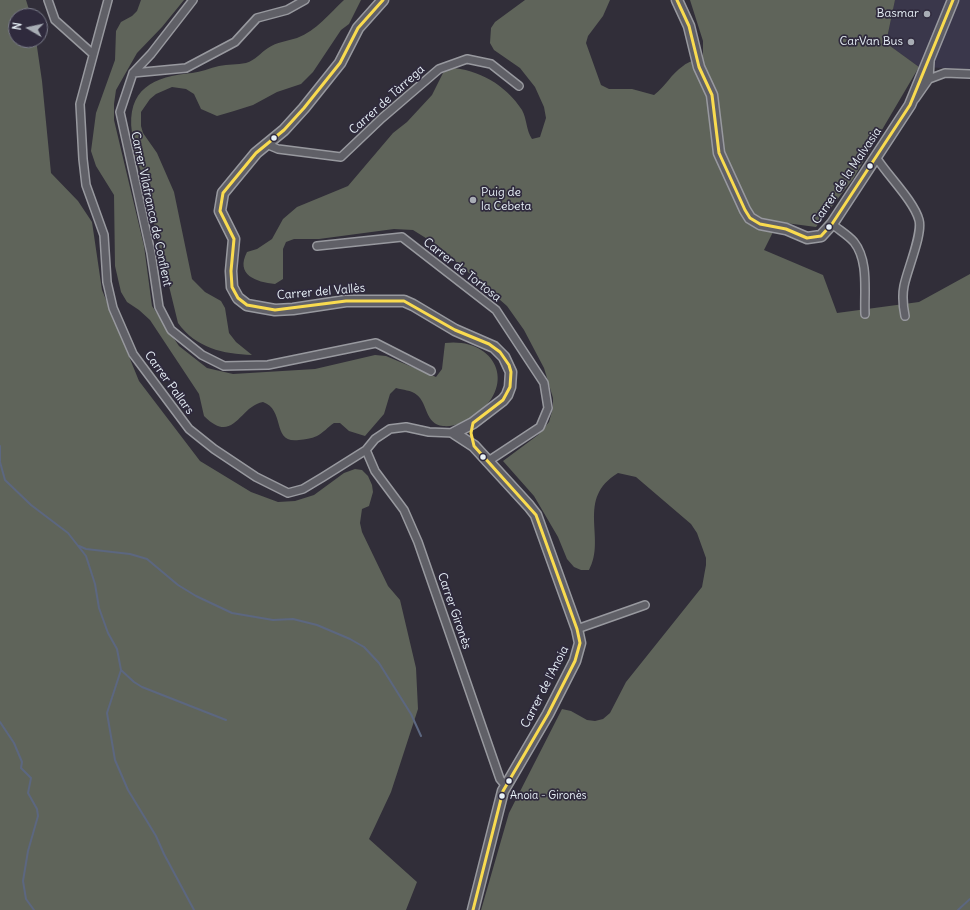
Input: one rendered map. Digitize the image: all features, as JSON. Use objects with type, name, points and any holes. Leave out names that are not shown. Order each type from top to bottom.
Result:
[{"type":"street","points":[[48,0],[55,20],[93,54]]},
{"type":"street","name":"Carrer Pallars","points":[[108,0],[80,104],[86,185],[104,235],[109,295],[128,343],[146,372],[189,429],[214,449],[256,477],[288,493],[303,489],[366,450],[375,439],[390,429],[406,427],[429,432],[454,433]]},
{"type":"street","name":"Carrer Vilafranca de Conflent","points":[[194,0],[151,54],[133,73],[120,112],[151,253],[159,307],[171,330],[202,355],[224,366],[268,365],[376,343],[432,371]]},
{"type":"street","points":[[133,73],[186,68],[235,42],[258,18],[287,10],[305,0]]},
{"type":"street","name":"Carrer del Vallès","points":[[383,0],[358,28],[340,63],[309,102],[287,127],[266,144],[223,193],[220,204],[221,216],[230,229],[234,240],[230,279],[232,287],[238,298],[252,307],[284,310],[346,301],[404,301],[414,305],[455,330],[489,344],[500,352],[508,365],[511,372],[510,387],[503,400],[473,423],[454,433]]},
{"type":"street","name":"Carrer de la Malvasia","points":[[677,0],[687,22],[699,67],[712,95],[719,153],[750,218],[760,224],[786,230],[807,238],[821,236],[832,224],[910,105],[929,79]]},
{"type":"street","points":[[910,105],[930,60],[953,0]]},
{"type":"street","name":"Carrer de Tàrrega","points":[[266,144],[278,149],[341,157],[382,118],[439,69],[467,59],[490,64],[519,86]]},
{"type":"street","points":[[930,60],[929,79],[945,73],[970,74]]},
{"type":"street","points":[[876,157],[914,209],[920,223],[916,245],[904,286],[902,300],[905,316]]},
{"type":"street","points":[[832,224],[853,242],[862,258],[865,314]]},
{"type":"street","name":"Carrer de Tortosa","points":[[317,246],[402,237],[496,310],[544,383],[548,408],[540,427],[488,462]]},
{"type":"street","points":[[473,423],[471,433],[474,446]]},
{"type":"street","name":"Carrer de l'Anoia","points":[[454,433],[474,446],[536,515],[577,629],[580,643],[576,661],[501,796],[473,910]]},
{"type":"street","name":"Carrer Gironès","points":[[366,450],[375,471],[404,510],[418,542],[500,779],[506,786]]},
{"type":"street","points":[[577,629],[645,605]]},
{"type":"shaded area","points":[[0,0],[26,0],[28,8],[8,8],[8,48],[37,48],[51,173],[78,201],[92,222],[102,290],[139,381],[200,461],[251,492],[278,502],[295,501],[314,495],[344,473],[355,469],[362,470],[368,476],[372,485],[373,492],[369,506],[362,509],[360,523],[362,532],[388,586],[400,600],[416,668],[418,709],[391,792],[369,839],[417,882],[406,910],[0,910]]},
{"type":"shaded area","points":[[141,0],[184,0],[162,27],[137,53],[116,90],[114,104],[114,120],[144,246],[152,306],[179,346],[207,368],[233,374],[315,369],[375,355],[386,356],[436,377],[442,369],[445,343],[462,343],[477,348],[488,355],[495,366],[498,378],[495,391],[488,404],[474,416],[456,425],[443,426],[437,424],[430,418],[421,399],[415,393],[396,388],[390,394],[384,414],[365,436],[349,431],[340,423],[334,423],[315,437],[290,440],[281,432],[277,419],[270,406],[263,402],[248,410],[230,426],[222,427],[214,424],[204,416],[199,394],[150,320],[127,302],[121,292],[115,266],[114,195],[96,166],[91,151],[96,113],[115,60],[116,31],[121,22],[132,16],[137,11]]},
{"type":"shaded area","points":[[344,0],[361,0],[349,24],[341,30],[313,72],[301,84],[277,92],[253,105],[217,116],[201,109],[194,94],[186,89],[172,87],[156,94],[150,99],[141,112],[141,126],[143,133],[157,153],[174,192],[192,279],[205,292],[221,301],[225,308],[229,333],[236,342],[252,355],[231,353],[211,348],[202,344],[185,332],[178,323],[141,171],[137,162],[131,118],[134,105],[138,95],[146,88],[166,77],[219,66],[246,63],[253,60],[271,46],[304,35],[311,31]]},
{"type":"shaded area","points":[[525,0],[610,0],[603,16],[588,36],[586,43],[601,85],[609,89],[632,89],[654,95],[679,69],[703,55],[703,41],[690,0],[895,0],[886,43],[919,67],[853,179],[816,227],[778,222],[764,250],[823,275],[837,313],[919,302],[970,274],[970,910],[481,910],[509,813],[562,709],[571,711],[587,720],[595,721],[603,719],[610,713],[626,682],[702,587],[706,558],[697,533],[691,524],[636,477],[618,473],[605,483],[598,495],[594,519],[594,558],[589,570],[581,570],[574,567],[567,559],[558,537],[534,496],[503,461],[538,435],[549,422],[553,408],[553,398],[544,368],[524,330],[507,306],[437,245],[413,230],[394,229],[319,239],[294,239],[286,242],[283,249],[283,279],[275,284],[261,281],[249,276],[244,266],[244,260],[247,252],[257,249],[272,239],[283,219],[297,207],[348,186],[393,133],[407,122],[432,95],[443,73],[450,68],[471,71],[500,86],[522,110],[532,139],[540,137],[546,118],[544,107],[535,87],[520,68],[494,50],[490,43],[491,28],[495,22]]},
{"type":"shaded area","points":[[895,0],[970,0],[970,69],[919,67],[886,43]]},
{"type":"waterway","points":[[0,446],[0,461]]},
{"type":"waterway","points":[[0,462],[5,480],[31,505],[68,533],[86,556],[95,584],[99,608],[108,633],[117,649],[121,670],[142,687],[226,720]]},
{"type":"waterway","points":[[79,546],[86,549],[130,554],[147,559],[178,585],[196,596],[232,613],[273,620],[293,619],[317,625],[350,639],[364,647],[379,663],[411,714],[421,736]]},
{"type":"waterway","points":[[121,670],[107,713],[115,760],[128,790],[156,836],[194,910]]},
{"type":"waterway","points":[[0,722],[14,743],[22,762],[21,768],[31,778],[28,793],[37,809],[38,816],[28,851],[23,881],[26,899],[34,910]]},
{"type":"waterway","points":[[958,910],[970,899]]},
{"type":"transit line","points":[[383,0],[358,28],[340,63],[304,108],[284,130],[256,153],[223,193],[220,211],[234,239],[231,271],[232,287],[238,298],[247,305],[275,310],[346,301],[404,301],[455,330],[489,344],[500,352],[509,365],[511,372],[510,387],[503,400],[473,423],[471,433],[474,446],[536,515],[577,629],[580,643],[575,661],[548,714],[503,791],[473,910]]},
{"type":"transit line","points":[[677,0],[689,26],[699,67],[712,95],[719,153],[745,210],[750,218],[760,224],[786,229],[807,238],[821,236],[832,224],[910,105],[953,0]]},
{"type":"place","name":"Basmar","points":[[927,14]]},
{"type":"place","name":"CarVan Bus","points":[[911,42]]},
{"type":"place","name":"Puig de la Cebeta","points":[[473,200]]},
{"type":"place","name":"Anoia - Gironès","points":[[502,796]]}]
